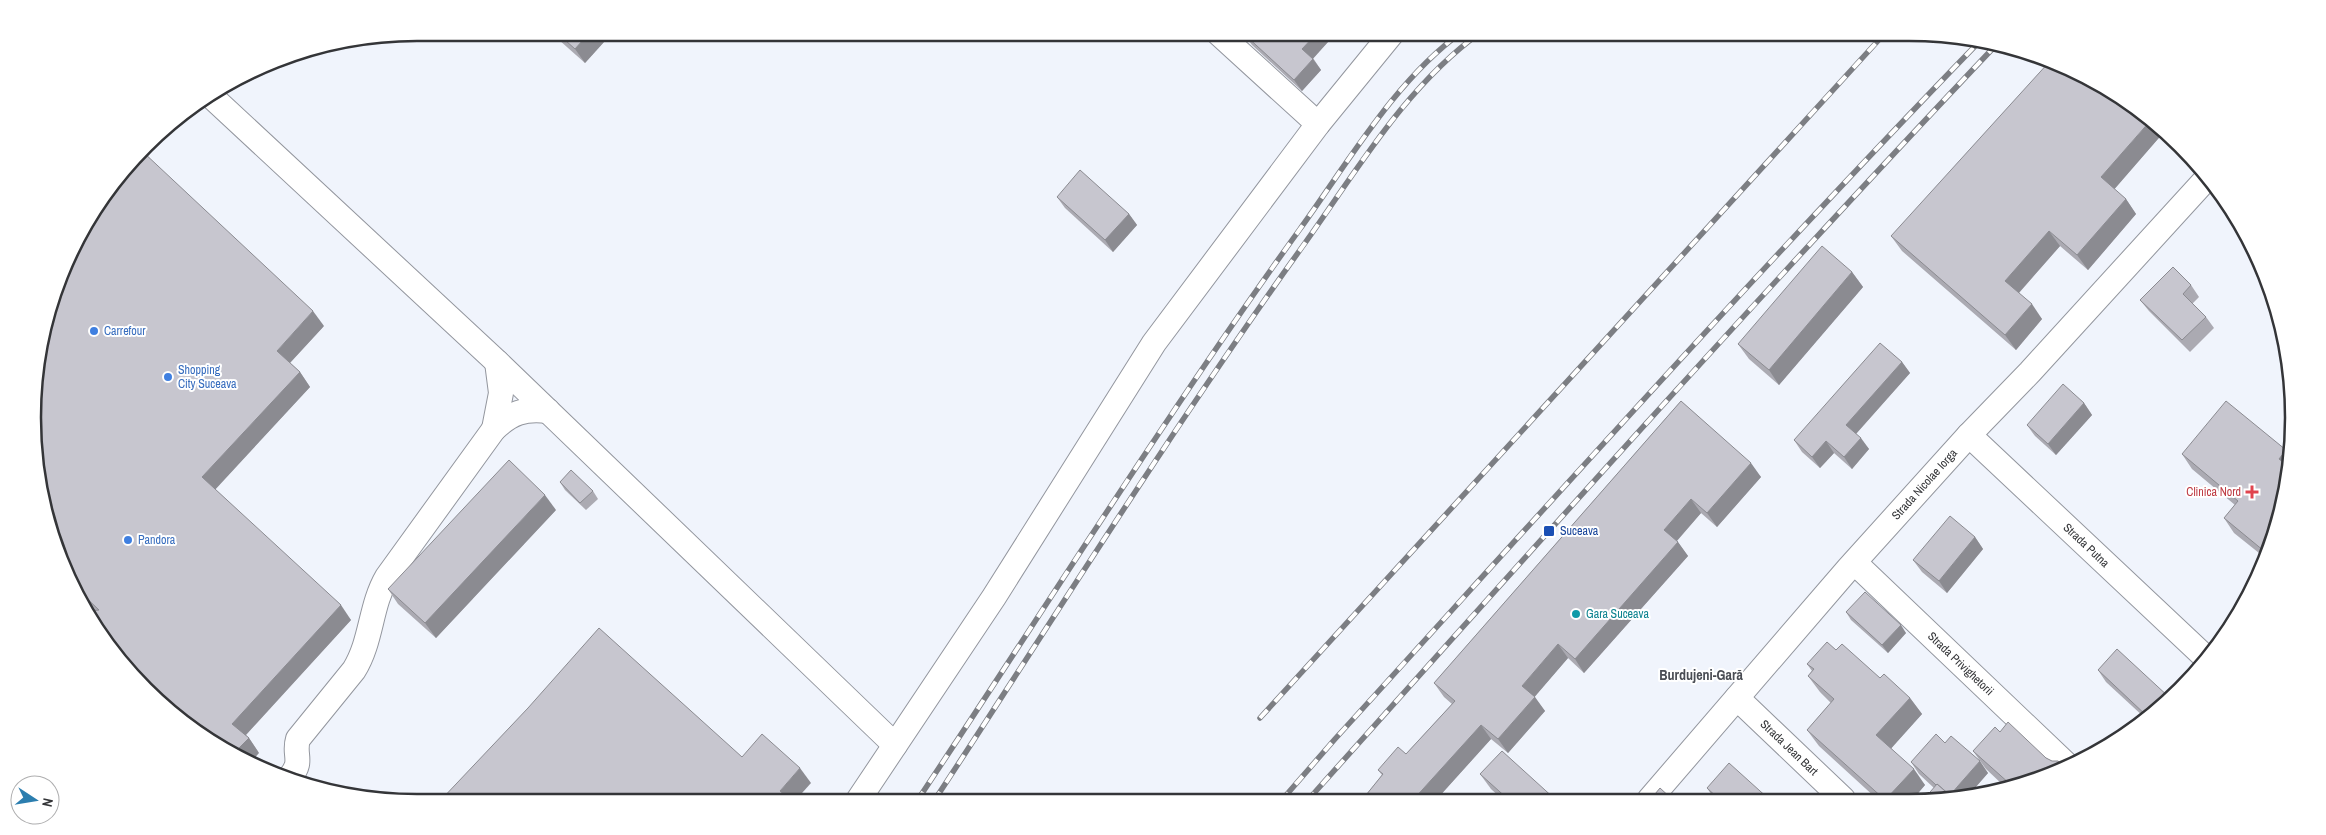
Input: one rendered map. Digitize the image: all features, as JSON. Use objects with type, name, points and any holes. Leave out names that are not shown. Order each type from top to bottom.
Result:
[{"type":"street","points":[[1227,41],[1318,124]]},
{"type":"street","points":[[862,794],[994,597],[1154,343],[1318,124],[1386,41]]},
{"type":"street","points":[[216,100],[497,362],[895,745]]},
{"type":"street","name":"Strada Nicolae Iorga","points":[[1654,794],[1736,698],[1969,435],[2030,372],[2203,183]]},
{"type":"street","points":[[494,429],[501,393],[497,362]]},
{"type":"street","points":[[293,772],[299,762],[296,745],[298,739],[354,670],[362,657],[383,584],[494,429],[514,413],[532,409],[548,411]]},
{"type":"street","name":"Strada Putna","points":[[1969,435],[2201,654]]},
{"type":"street","name":"Strada Privighetorii","points":[[1855,563],[2062,761]]},
{"type":"street","name":"Strada Jean Bart","points":[[1736,698],[1838,794]]},
{"type":"building","points":[[566,41],[582,41],[575,49]]},
{"type":"building","points":[[1252,41],[1310,41],[1302,49],[1313,59],[1294,80]]},
{"type":"building","points":[[2044,67],[2097,92],[2146,126],[2101,177],[2126,199],[2077,255],[2049,231],[2005,281],[2032,304],[2005,335],[1891,236]]},
{"type":"building","name":"Shopping City Suceava","points":[[147,156],[313,311],[277,351],[300,372],[202,477],[341,605],[232,724],[249,738],[239,748],[188,716],[151,684],[119,647],[95,610],[99,610],[89,600],[70,561],[61,538],[48,491],[44,467],[41,418],[44,368],[48,344],[61,297],[80,251],[119,188]]},
{"type":"building","points":[[1080,170],[1129,214],[1105,240],[1057,197]]},
{"type":"building","points":[[1822,246],[1852,272],[1769,370],[1738,344]]},
{"type":"building","points":[[2173,267],[2191,285],[2183,294],[2206,317],[2182,340],[2140,300]]},
{"type":"building","points":[[1880,343],[1902,362],[1846,425],[1861,438],[1844,457],[1826,441],[1812,457],[1794,440]]},
{"type":"building","points":[[2063,384],[2084,403],[2048,444],[2027,425]]},
{"type":"building","name":"Gara Suceava","points":[[1681,401],[1751,463],[1707,513],[1691,499],[1664,530],[1678,542],[1575,659],[1558,644],[1522,686],[1535,697],[1498,739],[1481,725],[1418,794],[1367,794],[1383,774],[1378,770],[1398,747],[1406,754],[1455,701],[1434,683]]},
{"type":"building","name":"Clinica Nord","points":[[2226,401],[2284,448],[2283,454],[2279,459],[2282,462],[2278,491],[2261,548],[2224,518],[2238,501],[2182,454]]},
{"type":"building","points":[[509,460],[545,495],[425,623],[388,589]]},
{"type":"building","points":[[571,470],[593,491],[580,503],[560,482]]},
{"type":"building","points":[[1950,516],[1975,537],[1939,581],[1913,560]]},
{"type":"building","points":[[1865,592],[1901,625],[1882,645],[1846,612]]},
{"type":"building","points":[[599,628],[742,757],[762,734],[800,768],[780,791],[784,794],[447,794],[528,708]]},
{"type":"building","points":[[1827,642],[1836,650],[1842,644],[1880,678],[1884,674],[1910,698],[1876,735],[1914,769],[1891,794],[1878,794],[1807,730],[1834,699],[1808,676],[1814,669],[1807,664]]},
{"type":"building","points":[[2117,649],[2165,693],[2143,712],[2098,670]]},
{"type":"building","points":[[2008,722],[2046,758],[2059,762],[2006,781],[1973,751],[1995,727],[2000,732]]},
{"type":"building","points":[[1936,734],[1945,743],[1951,736],[1980,761],[1953,791],[1946,792],[1911,762]]},
{"type":"building","points":[[1502,751],[1549,794],[1502,794],[1480,774]]},
{"type":"building","points":[[1729,763],[1763,794],[1714,794],[1707,788]]},
{"type":"building","points":[[1937,784],[1946,792],[1933,793],[1929,793]]},
{"type":"building","points":[[1660,788],[1666,794],[1655,794]]},
{"type":"railway","points":[[922,794],[1153,441],[1250,299],[1394,98],[1415,73],[1451,41]]},
{"type":"railway","points":[[939,794],[1209,380],[1364,158],[1406,103],[1429,77],[1470,41]]},
{"type":"railway","points":[[1260,718],[1878,41]]},
{"type":"railway","points":[[1287,794],[1654,388],[1974,47]]},
{"type":"railway","points":[[1313,794],[1736,325],[1991,50]]},
{"type":"place","name":"Carrefour","points":[[94,331]]},
{"type":"place","name":"Shopping City Suceava","points":[[168,377]]},
{"type":"place","name":"Clinica Nord","points":[[2252,492]]},
{"type":"place","name":"Suceava","points":[[1549,531]]},
{"type":"place","name":"Pandora","points":[[128,540]]},
{"type":"place","name":"Gara Suceava","points":[[1576,614]]},
{"type":"district","name":"Burdujeni-Gară","points":[[1701,675]]}]
